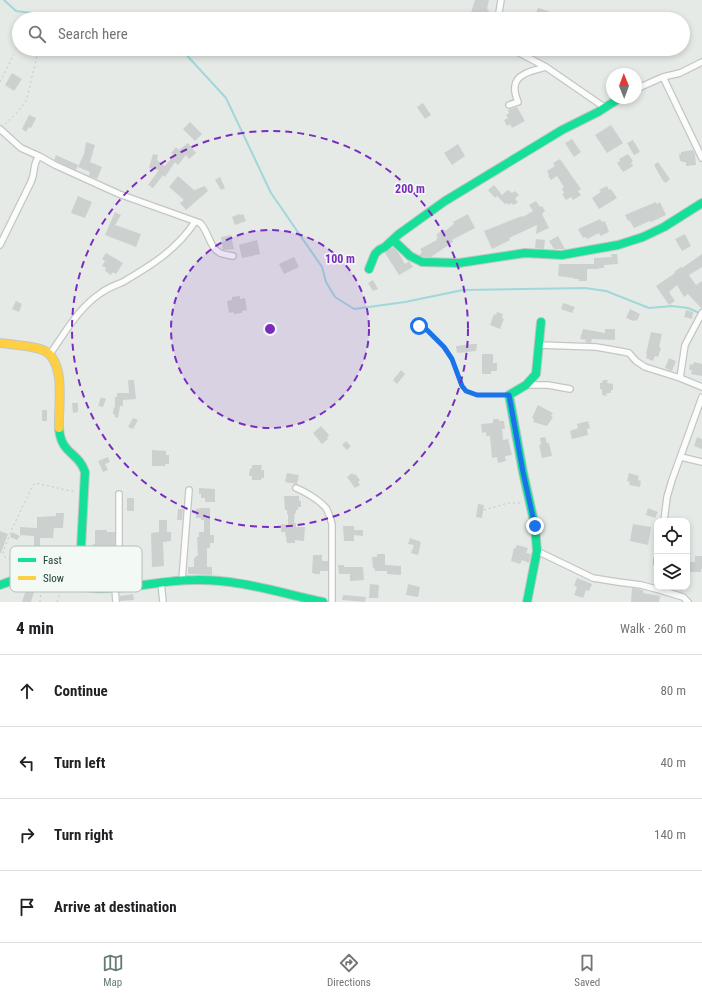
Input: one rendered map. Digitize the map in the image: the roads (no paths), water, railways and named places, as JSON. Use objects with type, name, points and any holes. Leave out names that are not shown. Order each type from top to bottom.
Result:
[{"type":"street","points":[[499,12],[501,0]]},
{"type":"street","points":[[525,56],[546,67],[604,107]]},
{"type":"street","points":[[642,86],[663,77],[680,73],[702,62]]},
{"type":"street","points":[[509,105],[518,102],[514,84],[518,78],[546,67]]},
{"type":"street","points":[[663,77],[702,158]]},
{"type":"street","points":[[369,269],[375,254],[399,234],[445,201],[562,130],[609,104]]},
{"type":"street","points":[[0,129],[21,148],[55,165],[119,194],[195,222],[203,227],[213,248],[220,253],[233,256]]},
{"type":"street","points":[[0,246],[31,182],[34,175],[34,162],[39,156]]},
{"type":"street","points":[[393,240],[411,256],[422,262],[459,263],[525,253],[552,255],[571,254],[618,245],[643,237],[664,227],[702,203]]},
{"type":"street","points":[[50,354],[77,315],[101,292],[123,281],[164,256],[185,236],[195,222]]},
{"type":"street","points":[[680,378],[685,345],[702,312]]},
{"type":"street","points":[[527,602],[537,551],[535,526],[523,472],[509,395],[518,388],[526,385],[534,378],[537,371],[541,322]]},
{"type":"street","points":[[0,342],[37,349],[50,354],[57,364],[59,378],[59,438],[66,450],[84,466],[85,472],[81,546]]},
{"type":"street","points":[[539,345],[596,347],[619,350],[630,353],[636,361],[646,367],[702,387]]},
{"type":"street","points":[[526,385],[548,386],[570,390]]},
{"type":"street","points":[[664,518],[667,497],[672,480],[702,398]]},
{"type":"street","points":[[681,457],[702,462]]},
{"type":"street","points":[[296,488],[322,504],[329,513],[332,524],[332,602]]},
{"type":"street","points":[[182,580],[189,490]]},
{"type":"street","points":[[118,546],[119,494]]},
{"type":"street","points":[[537,551],[593,578],[654,587]]},
{"type":"street","points":[[142,584],[182,580],[206,580],[260,587],[323,602]]},
{"type":"street","points":[[0,585],[10,581]]},
{"type":"street","points":[[161,582],[163,602]]},
{"type":"street","points":[[665,590],[683,597],[688,602]]},
{"type":"street","points":[[116,602],[117,592]]},
{"type":"waterway","points":[[4,0],[16,11],[24,12]]},
{"type":"waterway","points":[[187,56],[226,98],[271,193],[322,267],[326,282],[335,297],[354,309],[405,302],[463,290],[585,288],[606,291],[649,308],[672,306],[688,308],[702,314]]}]
